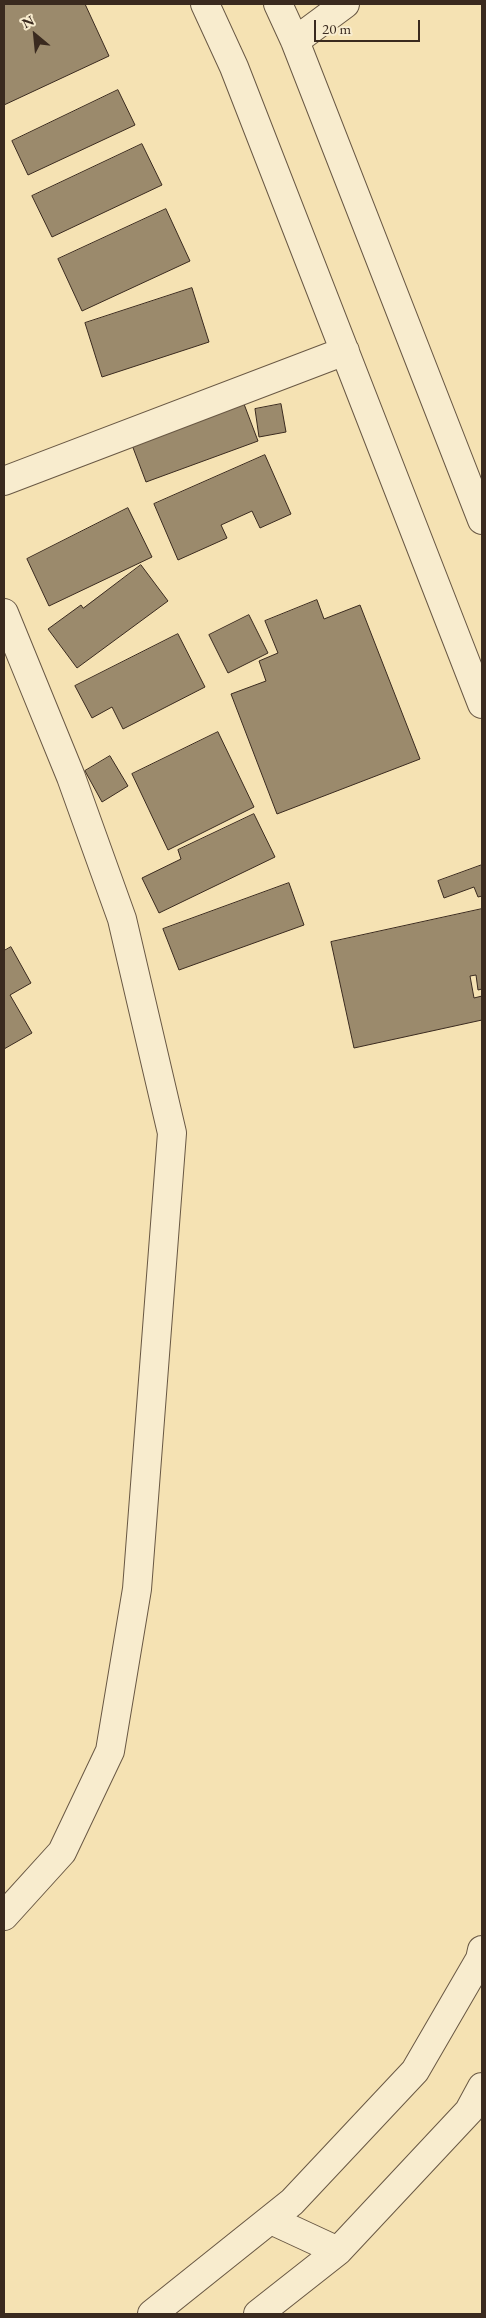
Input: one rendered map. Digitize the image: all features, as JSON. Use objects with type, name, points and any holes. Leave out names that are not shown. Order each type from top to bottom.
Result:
[{"type":"street","points":[[205,4],[234,67],[482,704]]},
{"type":"street","points":[[278,4],[295,41],[482,520]]},
{"type":"street","points":[[295,41],[345,4]]},
{"type":"street","points":[[4,481],[345,351]]},
{"type":"street","points":[[4,613],[71,777],[122,919],[172,1133],[137,1589],[110,1751],[62,1852],[4,1916]]},
{"type":"street","points":[[152,2314],[292,2202],[415,2071],[480,1958],[482,1950]]},
{"type":"street","points":[[258,2314],[338,2251],[475,2107],[482,2087]]},
{"type":"street","points":[[271,2220],[338,2251]]},
{"type":"building","points":[[4,4],[85,4],[109,56],[4,105]]},
{"type":"building","points":[[118,90],[135,125],[28,175],[12,141]]},
{"type":"building","points":[[142,144],[162,185],[52,237],[32,196]]},
{"type":"building","points":[[166,209],[190,261],[82,311],[58,259]]},
{"type":"building","points":[[192,288],[209,342],[102,377],[85,323]]},
{"type":"building","points":[[244,404],[258,441],[146,482],[132,445]]},
{"type":"building","points":[[281,404],[286,432],[259,437],[255,409]]},
{"type":"building","points":[[265,455],[291,514],[260,528],[252,511],[221,525],[227,538],[178,560],[154,504]]},
{"type":"building","points":[[128,508],[152,557],[49,606],[27,559]]},
{"type":"building","points":[[141,565],[168,601],[77,668],[48,629],[81,605],[83,608]]},
{"type":"building","points":[[317,600],[324,619],[360,605],[420,759],[277,814],[231,694],[266,681],[259,661],[278,653],[265,621]]},
{"type":"building","points":[[249,615],[268,653],[228,673],[209,635]]},
{"type":"building","points":[[178,634],[205,687],[123,729],[112,707],[92,718],[75,686]]},
{"type":"building","points":[[218,732],[254,807],[168,850],[132,774]]},
{"type":"building","points":[[110,756],[128,786],[102,802],[85,771]]},
{"type":"building","points":[[254,814],[275,857],[159,913],[142,878],[181,859],[178,850]]},
{"type":"building","points":[[482,865],[482,896],[478,897],[474,887],[444,898],[438,881]]},
{"type":"building","points":[[289,883],[304,925],[179,970],[163,929]]},
{"type":"building","points":[[482,909],[482,989],[478,990],[476,975],[470,976],[474,998],[482,996],[482,1020],[354,1048],[331,942]]},
{"type":"building","points":[[11,947],[31,983],[10,995],[32,1033],[4,1049],[4,951]]}]
